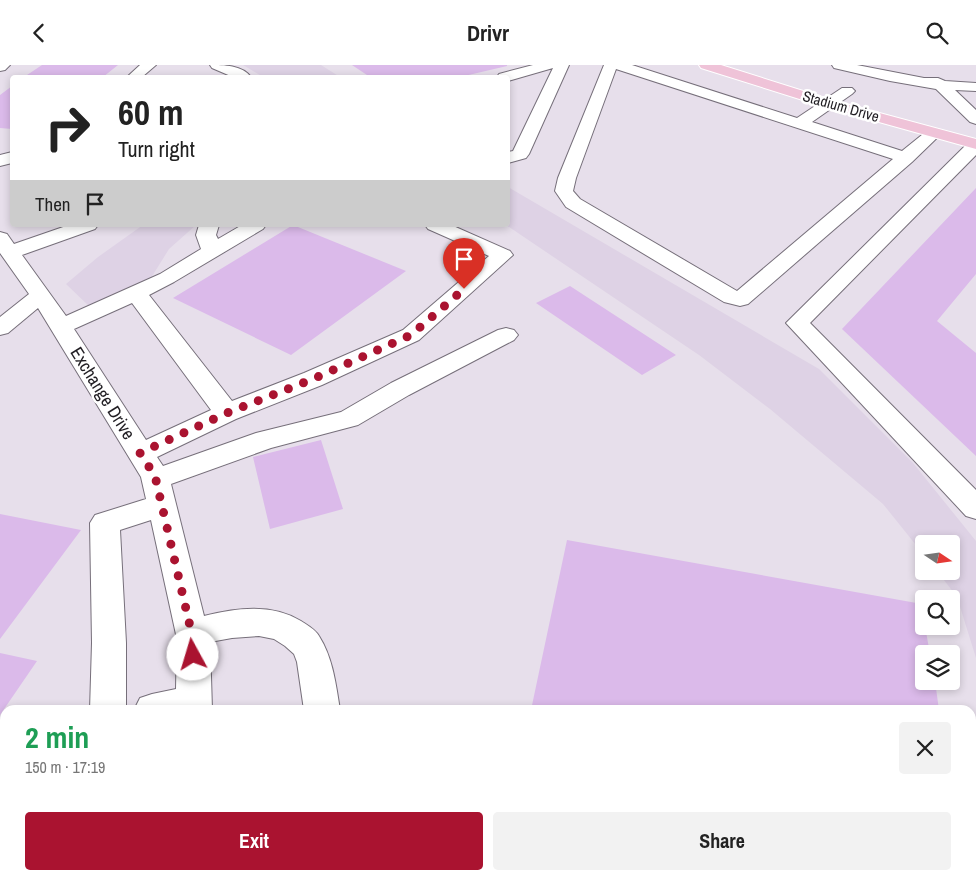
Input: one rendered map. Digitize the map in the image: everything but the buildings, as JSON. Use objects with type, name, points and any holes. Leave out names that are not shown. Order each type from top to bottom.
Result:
[{"type":"main road","name":"Stadium Drive","points":[[706,65],[830,104],[976,145]]},
{"type":"main road","name":"Stadium Drive","points":[[830,85],[866,95]]},
{"type":"main road","points":[[957,121],[976,126]]},
{"type":"street","points":[[136,75],[148,65]]},
{"type":"street","points":[[217,65],[240,75]]},
{"type":"street","points":[[510,75],[549,65]]},
{"type":"street","points":[[510,157],[520,154],[562,65]]},
{"type":"street","points":[[611,65],[566,178],[564,191],[573,203],[732,297],[740,299],[934,133]]},
{"type":"street","points":[[617,65],[906,158]]},
{"type":"street","points":[[839,65],[888,77],[944,86],[976,87]]},
{"type":"street","points":[[923,69],[944,86],[976,119]]},
{"type":"street","points":[[800,124],[847,91]]},
{"type":"street","points":[[976,145],[797,323],[976,508]]},
{"type":"street","points":[[5,250],[81,227]]},
{"type":"street","points":[[208,227],[206,235],[212,252]]},
{"type":"street","points":[[61,326],[167,278],[253,227]]},
{"type":"street","points":[[140,453],[227,413],[313,379],[411,335],[503,255],[440,227]]},
{"type":"street","name":"Exchange Drive","points":[[5,250],[61,326],[140,453],[159,492],[193,639],[194,705]]},
{"type":"street","points":[[136,293],[227,413]]},
{"type":"street","points":[[0,328],[40,296]]},
{"type":"street","points":[[108,705],[109,643],[105,523],[159,492],[266,440],[349,419],[400,389],[506,335]]},
{"type":"street","points":[[191,633],[225,624],[259,622],[287,628],[307,645],[317,670],[321,705]]},
{"type":"shaded area","points":[[243,65],[321,65],[337,75],[260,75]]},
{"type":"shaded area","points":[[510,188],[819,369],[913,463],[976,541],[976,658],[960,607],[960,590],[952,590],[944,580],[960,580],[960,535],[915,535],[915,544],[883,504],[770,409],[699,355],[509,227]]},
{"type":"shaded area","points":[[140,227],[194,227],[169,249],[151,278],[91,308],[66,284],[98,257]]},
{"type":"route","points":[[193,655],[193,639],[156,479],[140,453],[227,413],[313,379],[411,335],[464,289]]}]
